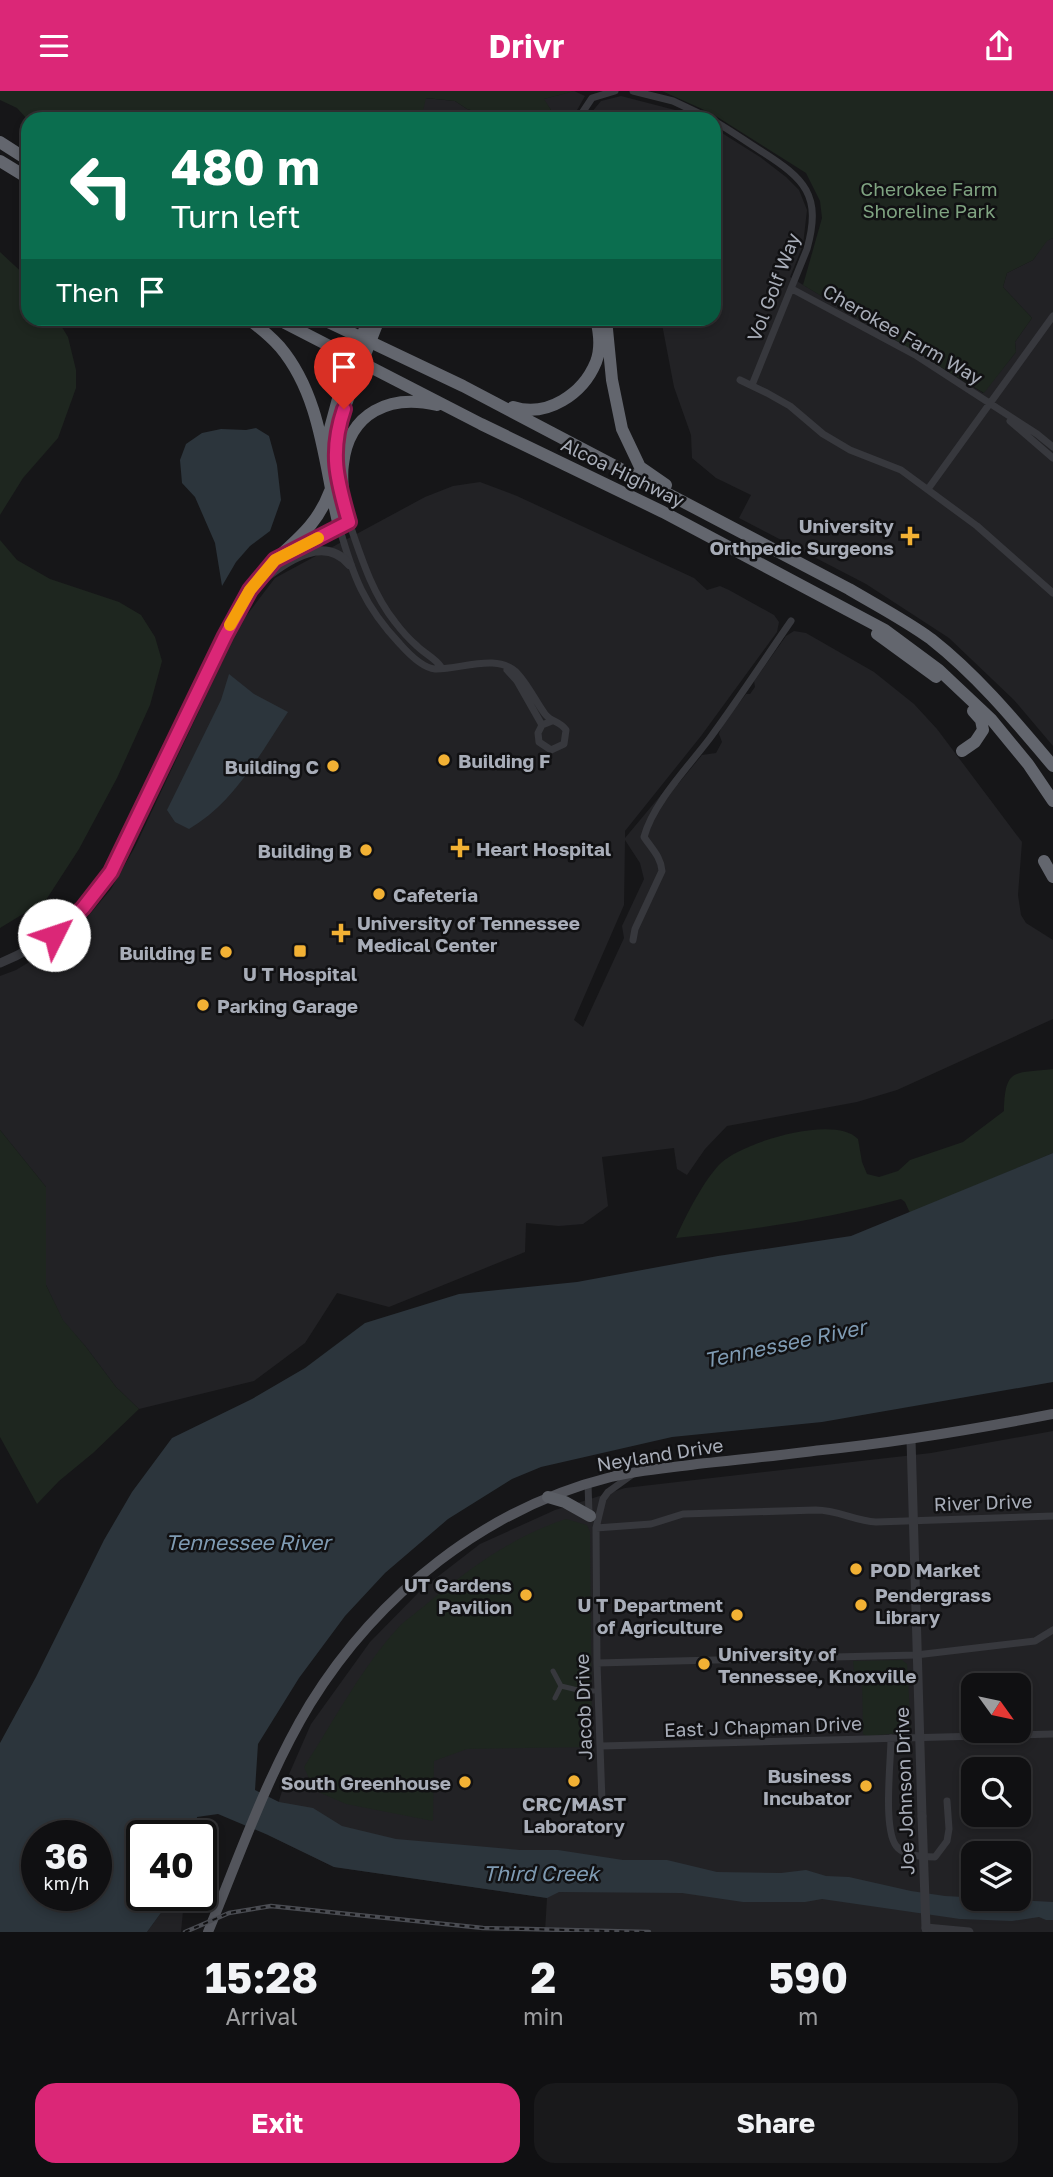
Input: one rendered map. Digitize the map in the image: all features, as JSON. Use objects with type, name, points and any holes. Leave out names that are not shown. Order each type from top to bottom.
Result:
[{"type":"highway","points":[[0,142],[21,156]]},
{"type":"highway","points":[[0,161],[21,174]]},
{"type":"highway","points":[[255,326],[280,347],[301,382],[321,434],[330,491],[344,524]]},
{"type":"highway","name":"Alcoa Highway","points":[[290,326],[663,512],[885,630],[908,645],[968,696],[1014,746],[1053,801]]},
{"type":"highway","name":"Alcoa Highway","points":[[337,326],[492,401],[849,589],[929,638],[964,667],[998,702],[1053,766]]},
{"type":"highway","points":[[344,503],[338,485],[336,431],[367,326]]},
{"type":"highway","points":[[275,560],[311,527],[323,510],[330,491],[328,432],[376,326]]},
{"type":"highway","points":[[492,401],[522,410],[546,408],[570,397],[586,381],[597,360],[598,326]]},
{"type":"highway","points":[[607,326],[612,380],[622,429],[640,467],[682,496],[780,553]]},
{"type":"highway","points":[[344,524],[342,465],[347,444],[357,426],[375,409],[398,401],[425,402],[451,408]]},
{"type":"highway","points":[[832,601],[942,682],[981,720],[984,730],[975,742],[962,751]]},
{"type":"highway","points":[[1044,861],[1053,877]]},
{"type":"highway","points":[[548,1497],[565,1501],[593,1522]]},
{"type":"main road","name":"Neyland Drive","points":[[208,1932],[287,1746],[331,1673],[375,1620],[400,1595],[451,1551],[489,1525],[548,1497],[588,1483],[636,1472],[911,1439],[1053,1414]]},
{"type":"street","points":[[583,112],[592,98],[615,91]]},
{"type":"street","name":"Vol Golf Way","points":[[633,91],[673,101],[696,112]]},
{"type":"street","name":"Vol Golf Way","points":[[721,126],[788,169],[802,183],[810,197],[814,213],[807,249],[752,386]]},
{"type":"street","name":"Cherokee Farm Way","points":[[792,289],[917,356],[1053,447]]},
{"type":"street","points":[[928,489],[993,407],[1053,316]]},
{"type":"street","points":[[740,380],[790,407],[823,434],[850,450],[901,470],[1009,552],[1053,593]]},
{"type":"street","name":"Cherokee Farm Way","points":[[993,407],[1053,458]]},
{"type":"street","points":[[0,963],[25,953],[54,935],[98,891],[112,870],[219,646],[250,590],[275,560],[344,524]]},
{"type":"street","points":[[344,524],[350,565],[364,597],[379,622],[415,659],[434,669],[481,663],[517,672],[552,721],[563,726],[567,735],[564,744],[556,749],[547,749],[540,742],[538,733],[542,725],[552,721]]},
{"type":"street","points":[[344,524],[376,593],[394,621],[441,667]]},
{"type":"street","points":[[250,590],[275,569],[314,551],[335,552],[350,565]]},
{"type":"street","points":[[633,940],[635,929],[662,871],[662,864],[645,837],[649,822],[680,773],[710,737],[791,621]]},
{"type":"street","points":[[501,666],[517,681],[542,725]]},
{"type":"street","name":"Joe Johnson Drive","points":[[911,1439],[927,1930]]},
{"type":"street","name":"Jacob Drive","points":[[593,1522],[608,1492],[636,1472]]},
{"type":"street","name":"Jacob Drive","points":[[588,1483],[593,1522],[603,1801]]},
{"type":"street","name":"River Drive","points":[[593,1522],[651,1524],[683,1514],[820,1510],[865,1521],[1053,1516]]},
{"type":"street","points":[[597,1663],[916,1655],[1035,1641],[1053,1630]]},
{"type":"street","points":[[553,1671],[561,1686],[594,1691]]},
{"type":"street","points":[[555,1698],[561,1686]]},
{"type":"street","name":"East J Chapman Drive","points":[[601,1746],[1053,1734]]},
{"type":"street","points":[[891,1738],[889,1819],[891,1836],[897,1848],[904,1852],[935,1857],[947,1841],[947,1801]]},
{"type":"street","points":[[927,1930],[969,1932]]},
{"type":"shaded area","points":[[574,91],[585,96],[576,112],[553,112],[543,99]]},
{"type":"shaded area","points":[[621,96],[679,112],[592,112],[601,101]]},
{"type":"shaded area","points":[[425,98],[455,101],[478,112],[422,112]]},
{"type":"shaded area","points":[[721,132],[760,157],[799,190],[807,210],[803,245],[790,277],[983,393],[1016,352],[1015,342],[1032,318],[1003,287],[1007,273],[1033,260],[1047,240],[1053,238],[1053,746],[1014,700],[949,638],[866,584],[739,518],[751,495],[716,478],[692,458],[691,435],[674,387],[662,326],[721,326]]},
{"type":"shaded area","name":"University of Tennessee Medical Center","points":[[480,482],[517,496],[694,578],[707,590],[720,586],[729,590],[774,615],[779,622],[777,632],[701,736],[625,831],[625,838],[671,783],[678,784],[702,755],[716,753],[722,742],[719,734],[722,725],[746,694],[750,694],[755,687],[754,681],[786,636],[794,631],[806,633],[874,672],[914,704],[937,729],[1022,842],[1018,895],[1021,915],[1026,923],[1053,940],[1053,1019],[897,1090],[857,1102],[727,1126],[705,1149],[687,1175],[677,1169],[674,1148],[602,1157],[608,1206],[583,1224],[559,1226],[526,1223],[525,1252],[389,1307],[337,1293],[305,1343],[254,1381],[139,1409],[116,1387],[63,1321],[46,1285],[46,1187],[0,1130],[0,976],[16,970],[56,946],[85,920],[111,889],[135,847],[240,624],[275,578],[425,497],[453,486]],"holes":[[[625,840],[640,863],[644,879],[622,926],[624,938],[583,1027],[574,1020],[624,905]]]},
{"type":"shaded area","name":"University of Tennessee, Knoxville","points":[[1053,1431],[1053,1932],[545,1932],[547,1898],[334,1867],[268,1835],[283,1788],[311,1724],[370,1642],[423,1588],[480,1544],[555,1510],[625,1488],[931,1453]]},
{"type":"shaded area","points":[[162,1911],[183,1911],[181,1932],[147,1932]]},
{"type":"green space","points":[[0,91],[575,91],[544,99],[553,112],[478,112],[455,101],[426,98],[423,112],[21,112],[0,100]]},
{"type":"green space","name":"Cherokee Farm Shoreline Park","points":[[662,91],[1053,91],[1053,238],[1047,241],[1033,260],[1007,273],[1003,287],[1032,318],[1015,342],[1016,352],[984,393],[803,285],[822,218],[820,201],[806,173],[721,119],[721,112],[709,112]]},
{"type":"green space","points":[[0,252],[21,272],[21,326],[61,326],[68,337],[76,370],[76,388],[58,438],[23,478],[0,515]]},
{"type":"green space","points":[[0,540],[17,560],[50,579],[119,602],[141,615],[155,637],[162,661],[150,705],[117,778],[79,849],[46,900],[0,928]]},
{"type":"green space","points":[[1053,1069],[1053,1153],[910,1213],[901,1199],[789,1223],[676,1238],[708,1178],[721,1163],[748,1147],[810,1130],[830,1129],[846,1132],[858,1139],[867,1174],[879,1177],[898,1171],[910,1160],[963,1142],[1004,1111],[1007,1086],[1015,1075]]},
{"type":"green space","points":[[0,1130],[46,1187],[46,1285],[63,1320],[116,1387],[139,1409],[37,1504],[0,1437]]},
{"type":"green space","points":[[566,1519],[587,1525],[590,1532],[592,1747],[467,1749],[434,1761],[433,1821],[346,1804],[314,1790],[304,1767],[359,1679],[397,1629],[477,1565],[529,1534]]},
{"type":"green space","points":[[902,1660],[907,1664],[911,1732],[867,1736],[863,1734],[862,1671],[854,1671],[853,1661]]},
{"type":"water","points":[[256,428],[269,436],[277,465],[281,500],[270,531],[250,546],[236,562],[222,586],[215,543],[195,497],[182,483],[180,460],[186,444],[202,433],[221,429]]},
{"type":"water","points":[[229,674],[254,694],[288,712],[233,792],[220,806],[189,829],[175,822],[167,810],[221,700]]},
{"type":"water","name":"Tennessee River","points":[[1053,1153],[1053,1382],[822,1422],[672,1437],[541,1467],[512,1479],[448,1519],[385,1573],[345,1616],[299,1678],[258,1744],[255,1790],[279,1802],[313,1808],[342,1826],[396,1839],[520,1850],[558,1850],[623,1860],[667,1860],[717,1872],[781,1873],[806,1870],[911,1891],[961,1897],[961,1911],[1031,1911],[1031,1901],[1053,1902],[1053,1920],[1039,1917],[1012,1921],[960,1919],[822,1899],[805,1902],[743,1902],[682,1893],[559,1892],[547,1898],[334,1867],[218,1814],[197,1817],[197,1820],[126,1820],[126,1911],[162,1911],[147,1932],[0,1932],[0,1743],[104,1540],[132,1492],[172,1438],[252,1399],[305,1368],[365,1323],[459,1294],[577,1282],[718,1256],[851,1236]]},
{"type":"railway","points":[[185,1932],[229,1913],[271,1906],[483,1928],[649,1932]]},
{"type":"slow traffic","points":[[230,625],[250,590],[275,560],[318,538]]},
{"type":"place","name":"University Orthpedic Surgeons","points":[[910,536]]},
{"type":"place","name":"Building F","points":[[444,760]]},
{"type":"place","name":"Building C","points":[[333,766]]},
{"type":"place","name":"Heart Hospital","points":[[460,848]]},
{"type":"place","name":"Building B","points":[[366,850]]},
{"type":"place","name":"Cafeteria","points":[[379,894]]},
{"type":"place","name":"University of Tennessee Medical Center","points":[[341,933]]},
{"type":"place","name":"U T Hospital","points":[[300,951]]},
{"type":"place","name":"Building E","points":[[226,952]]},
{"type":"place","name":"Parking Garage","points":[[203,1005]]},
{"type":"place","name":"POD Market","points":[[856,1569]]},
{"type":"place","name":"UT Gardens Pavilion","points":[[526,1595]]},
{"type":"place","name":"Pendergrass Library","points":[[861,1605]]},
{"type":"place","name":"U T Department of Agriculture","points":[[737,1615]]},
{"type":"place","name":"University of Tennessee, Knoxville","points":[[704,1664]]},
{"type":"place","name":"CRC/MAST Laboratory","points":[[574,1781]]},
{"type":"place","name":"South Greenhouse","points":[[465,1782]]},
{"type":"place","name":"Business Incubator","points":[[866,1786]]},
{"type":"route","points":[[54,935],[83,908],[111,872],[250,590],[275,560],[349,522],[338,485],[336,462],[336,431],[344,409]]},
{"type":"water label","name":"Third Creek","points":[[541,1873]]}]
